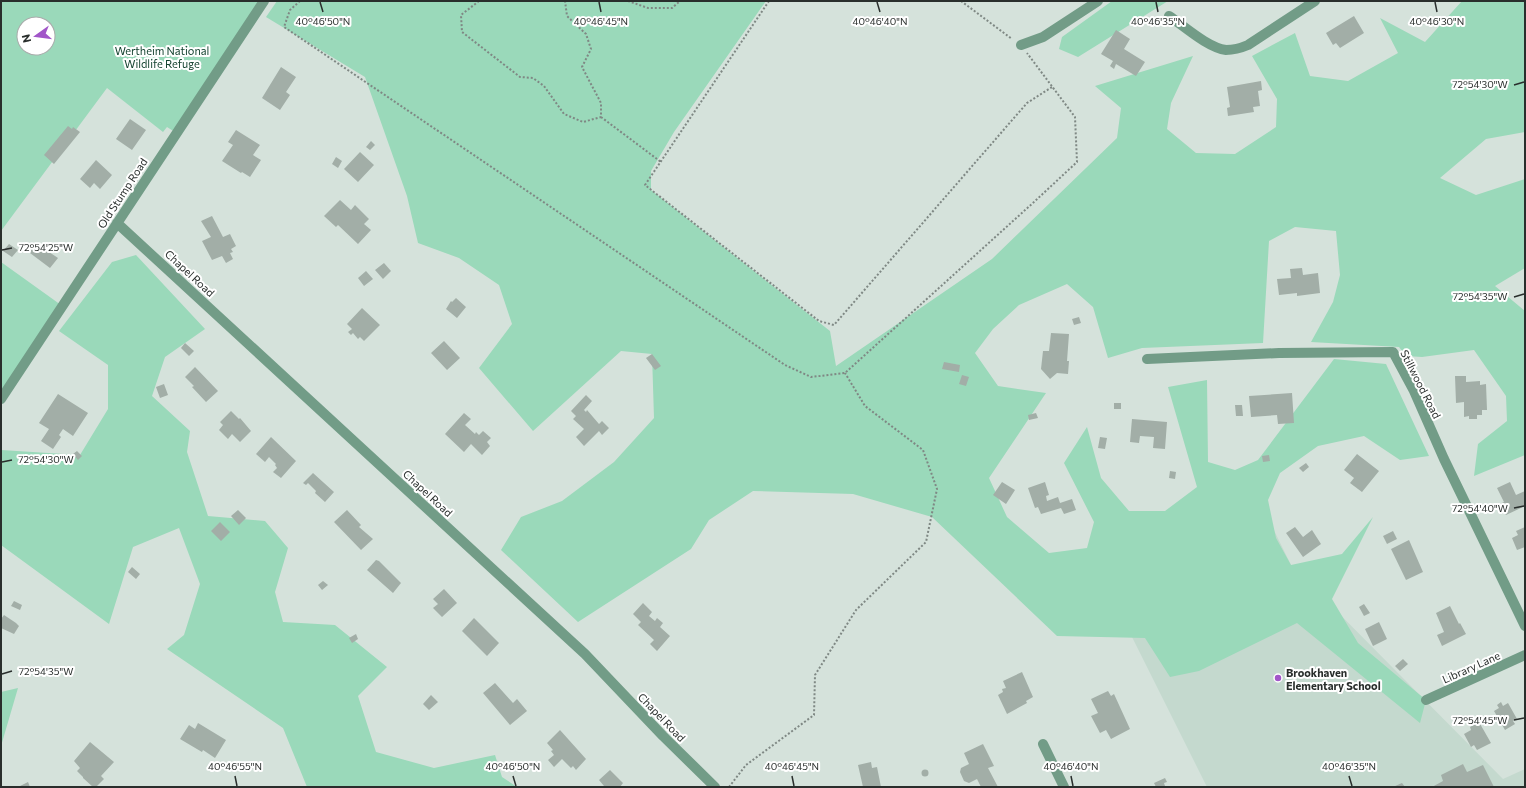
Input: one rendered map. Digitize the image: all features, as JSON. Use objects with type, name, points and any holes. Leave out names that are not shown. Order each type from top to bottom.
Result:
[{"type":"street","name":"Old Stump Road","points":[[1,399],[264,1]]},
{"type":"street","points":[[1021,46],[1043,37],[1098,1]]},
{"type":"street","points":[[1169,16],[1213,46],[1226,50],[1239,49],[1248,45],[1315,1]]},
{"type":"street","name":"Chapel Road","points":[[118,222],[585,654],[663,736],[715,787]]},
{"type":"street","name":"Stillwood Road","points":[[1147,359],[1279,353],[1393,352],[1414,391],[1525,626]]},
{"type":"street","name":"Library Lane","points":[[1426,700],[1525,655]]},
{"type":"street","points":[[1043,744],[1064,787]]},
{"type":"path","points":[[300,1],[290,10],[284,27],[785,365],[811,377],[845,372],[1077,162],[1075,117],[1021,46],[961,1]]},
{"type":"path","points":[[479,1],[461,15],[462,32],[520,77],[533,78],[544,86],[564,114],[583,122],[601,117]]},
{"type":"path","points":[[565,1],[567,16],[586,34],[591,49],[582,67],[601,103],[601,117]]},
{"type":"path","points":[[628,1],[648,8],[672,8],[680,1]]},
{"type":"path","points":[[769,1],[645,184],[820,322],[834,325],[1026,103],[1052,87]]},
{"type":"path","points":[[601,117],[661,162]]},
{"type":"path","points":[[729,787],[746,765],[814,715],[815,675],[856,610],[926,542],[938,489],[923,450],[865,406],[845,372]]},
{"type":"shaded area","name":"Brookhaven Elementary School","points":[[1259,500],[1291,565],[1503,779],[1525,769],[1525,787],[1207,787],[1107,587]]},
{"type":"green space","name":"Wertheim National Wildlife Refuge","points":[[1,1],[264,1],[178,134],[167,127],[163,132],[107,88],[1,231]]},
{"type":"green space","points":[[277,1],[766,1],[674,132],[651,171],[651,190],[830,331],[836,366],[992,259],[1117,138],[1121,108],[1095,86],[1193,56],[1171,103],[1167,129],[1196,153],[1235,154],[1276,127],[1277,99],[1252,56],[1295,33],[1310,76],[1348,81],[1398,53],[1380,18],[1425,42],[1462,1],[1525,1],[1525,132],[1486,139],[1440,178],[1476,195],[1525,179],[1525,268],[1495,286],[1525,311],[1525,455],[1474,476],[1478,444],[1507,421],[1506,396],[1474,350],[1422,357],[1406,356],[1399,347],[1311,342],[1333,302],[1340,275],[1336,231],[1295,227],[1269,241],[1263,343],[1142,348],[1108,358],[1093,307],[1067,284],[1019,305],[993,329],[975,353],[998,386],[1046,393],[989,478],[1007,517],[1049,553],[1087,548],[1094,522],[1064,463],[1087,427],[1101,478],[1129,511],[1165,511],[1197,487],[1168,387],[1207,380],[1208,462],[1235,470],[1258,460],[1334,359],[1386,364],[1429,456],[1400,460],[1364,436],[1318,446],[1280,473],[1268,500],[1276,538],[1291,565],[1342,554],[1373,517],[1332,599],[1358,643],[1426,700],[1420,723],[1297,623],[1199,671],[1170,677],[1145,638],[1057,636],[932,517],[853,494],[753,491],[709,520],[691,549],[578,622],[501,550],[521,517],[562,501],[614,462],[654,418],[652,354],[621,351],[533,431],[479,368],[512,324],[499,285],[459,258],[418,243],[407,196],[365,77],[266,17]]},
{"type":"green space","points":[[1112,1],[1168,1],[1078,57],[1059,49],[1062,37]]},
{"type":"green space","points":[[136,255],[205,329],[165,357],[152,396],[190,431],[187,452],[208,516],[265,521],[288,548],[275,592],[283,622],[335,625],[387,667],[358,696],[376,752],[434,768],[495,755],[502,777],[517,787],[307,787],[283,728],[167,649],[184,635],[200,584],[179,528],[133,547],[109,624],[1,545],[1,450],[80,455],[108,409],[108,365],[59,331],[112,262]]},
{"type":"green space","points":[[1,262],[61,305],[1,396]]},
{"type":"green space","points":[[18,688],[1,746],[1,692]]},
{"type":"building","points":[[1354,16],[1364,33],[1340,48],[1336,43],[1333,45],[1326,33]]},
{"type":"building","points":[[1418,17],[1425,19],[1423,25],[1416,23]]},
{"type":"building","points":[[1116,30],[1130,39],[1124,49],[1145,62],[1136,76],[1116,64],[1114,69],[1110,66],[1113,61],[1101,54]]},
{"type":"building","points":[[281,67],[296,77],[286,92],[290,95],[280,110],[262,98]]},
{"type":"building","points":[[1261,81],[1262,90],[1258,91],[1260,106],[1253,107],[1254,112],[1228,116],[1227,108],[1230,107],[1227,87]]},
{"type":"building","points":[[130,119],[146,130],[132,150],[116,139]]},
{"type":"building","points":[[68,126],[72,129],[73,127],[80,132],[54,164],[44,155]]},
{"type":"building","points":[[236,130],[260,145],[253,155],[261,160],[250,177],[222,161],[233,145],[228,142]]},
{"type":"building","points":[[371,141],[375,145],[370,150],[366,147]]},
{"type":"building","points":[[360,152],[374,165],[358,182],[344,169]]},
{"type":"building","points":[[336,157],[342,161],[338,168],[332,164]]},
{"type":"building","points":[[96,160],[112,175],[100,189],[94,183],[90,188],[80,179]]},
{"type":"building","points":[[340,200],[351,210],[355,205],[369,219],[364,224],[371,230],[358,244],[338,225],[336,227],[324,216]]},
{"type":"building","points":[[212,216],[223,237],[230,234],[236,246],[231,249],[233,252],[230,253],[233,259],[226,263],[222,256],[212,260],[202,241],[211,237],[201,221]]},
{"type":"building","points":[[9,244],[18,250],[12,257],[3,251]]},
{"type":"building","points":[[37,244],[58,258],[50,268],[30,253],[31,252],[29,250],[32,245]]},
{"type":"building","points":[[384,263],[391,271],[383,279],[375,270]]},
{"type":"building","points":[[1302,268],[1303,275],[1318,273],[1320,293],[1297,296],[1297,293],[1279,295],[1277,279],[1291,278],[1290,269]]},
{"type":"building","points":[[366,271],[373,279],[364,286],[358,278]]},
{"type":"building","points":[[456,298],[466,307],[457,318],[446,309],[451,301],[452,302]]},
{"type":"building","points":[[362,308],[380,325],[364,341],[360,337],[358,339],[353,333],[351,335],[348,332],[352,329],[347,324]]},
{"type":"building","points":[[1079,317],[1081,323],[1074,325],[1072,319]]},
{"type":"building","points":[[1051,333],[1069,334],[1067,361],[1069,361],[1068,374],[1057,373],[1050,379],[1041,369],[1043,351],[1049,351]]},
{"type":"building","points":[[444,341],[460,358],[447,370],[431,353]]},
{"type":"building","points":[[185,343],[194,351],[189,356],[181,348]]},
{"type":"building","points":[[652,354],[661,366],[655,370],[646,358]]},
{"type":"building","points":[[944,362],[960,365],[959,372],[942,369]]},
{"type":"building","points":[[195,367],[218,391],[206,402],[185,377]]},
{"type":"building","points":[[962,375],[969,377],[966,386],[959,384]]},
{"type":"building","points":[[1455,376],[1466,376],[1466,382],[1480,381],[1480,385],[1486,384],[1487,410],[1482,410],[1482,415],[1477,415],[1477,419],[1469,419],[1469,416],[1464,417],[1464,402],[1456,403]]},
{"type":"building","points":[[164,384],[168,395],[160,398],[156,387]]},
{"type":"building","points":[[1292,393],[1294,423],[1278,424],[1277,415],[1251,417],[1249,396]]},
{"type":"building","points":[[58,394],[88,413],[73,436],[63,429],[59,435],[61,437],[53,449],[41,441],[49,429],[39,423]]},
{"type":"building","points":[[586,395],[592,401],[584,410],[586,412],[587,410],[599,424],[602,421],[609,428],[602,435],[599,431],[584,446],[576,437],[584,429],[573,419],[576,416],[571,411]]},
{"type":"building","points":[[1114,403],[1121,403],[1121,409],[1114,409]]},
{"type":"building","points":[[1235,405],[1242,405],[1243,416],[1236,416]]},
{"type":"building","points":[[231,411],[239,419],[240,418],[251,431],[240,442],[232,434],[228,439],[219,430],[223,425],[220,422]]},
{"type":"building","points":[[464,413],[471,419],[465,425],[475,434],[476,432],[479,435],[483,431],[491,438],[487,442],[490,446],[482,455],[471,444],[464,452],[445,434]]},
{"type":"building","points":[[1036,413],[1038,418],[1029,420],[1028,415]]},
{"type":"building","points":[[1132,419],[1167,422],[1165,449],[1153,448],[1154,437],[1140,436],[1139,443],[1130,442]]},
{"type":"building","points":[[271,437],[296,461],[281,478],[273,472],[277,468],[275,465],[276,464],[269,457],[265,462],[256,454]]},
{"type":"building","points":[[1100,437],[1107,438],[1105,449],[1098,448]]},
{"type":"building","points":[[77,451],[82,456],[78,460],[73,454]]},
{"type":"building","points":[[1357,454],[1379,471],[1362,492],[1350,483],[1354,478],[1344,470]]},
{"type":"building","points":[[1269,455],[1270,461],[1263,462],[1262,456]]},
{"type":"building","points":[[1306,463],[1309,467],[1303,472],[1299,468]]},
{"type":"building","points":[[1170,471],[1176,472],[1175,479],[1169,478]]},
{"type":"building","points":[[313,473],[334,492],[325,502],[315,493],[316,491],[308,483],[306,485],[303,483]]},
{"type":"building","points":[[1002,482],[1015,490],[1006,504],[993,495]]},
{"type":"building","points":[[1045,482],[1049,495],[1046,496],[1047,501],[1058,497],[1060,503],[1072,499],[1076,510],[1064,514],[1061,508],[1041,514],[1038,507],[1035,508],[1028,488]]},
{"type":"building","points":[[1510,482],[1516,495],[1525,491],[1525,506],[1506,515],[1500,504],[1504,502],[1497,488]]},
{"type":"building","points":[[238,510],[246,518],[239,525],[231,516]]},
{"type":"building","points":[[347,510],[361,525],[359,527],[373,539],[361,550],[334,522]]},
{"type":"building","points":[[220,522],[230,532],[221,541],[211,531]]},
{"type":"building","points":[[1295,527],[1303,537],[1312,530],[1321,544],[1303,557],[1286,533]]},
{"type":"building","points":[[1525,527],[1525,547],[1517,550],[1512,538],[1518,535],[1516,531]]},
{"type":"building","points":[[1393,531],[1397,539],[1387,544],[1383,536]]},
{"type":"building","points":[[1409,540],[1423,572],[1406,580],[1391,549]]},
{"type":"building","points":[[376,560],[379,561],[401,583],[393,593],[367,570]]},
{"type":"building","points":[[132,567],[140,574],[136,579],[128,572]]},
{"type":"building","points":[[323,581],[328,585],[322,590],[318,585]]},
{"type":"building","points":[[444,589],[457,603],[442,617],[433,608],[438,604],[433,599]]},
{"type":"building","points":[[14,601],[22,605],[20,610],[11,606]]},
{"type":"building","points":[[643,603],[652,612],[649,616],[655,621],[657,618],[663,623],[660,627],[670,636],[657,651],[650,644],[654,640],[638,625],[641,622],[633,614]]},
{"type":"building","points":[[1364,604],[1370,613],[1364,616],[1359,607]]},
{"type":"building","points":[[1450,606],[1466,634],[1442,646],[1437,635],[1444,632],[1436,613]]},
{"type":"building","points":[[4,615],[19,626],[14,634],[1,628],[1,619]]},
{"type":"building","points":[[474,618],[499,643],[487,656],[462,631]]},
{"type":"building","points":[[1379,622],[1387,639],[1373,646],[1365,629]]},
{"type":"building","points":[[356,634],[358,639],[352,643],[349,638]]},
{"type":"building","points":[[1403,659],[1408,664],[1400,671],[1395,666]]},
{"type":"building","points":[[1022,672],[1033,697],[1026,701],[1027,703],[1007,714],[998,695],[1003,692],[1002,689],[1006,688],[1003,681]]},
{"type":"building","points":[[495,683],[513,703],[517,699],[527,711],[510,725],[483,693]]},
{"type":"building","points":[[1108,691],[1111,696],[1114,694],[1130,729],[1111,739],[1106,730],[1100,733],[1091,716],[1098,713],[1091,699]]},
{"type":"building","points":[[431,695],[438,702],[429,710],[423,704]]},
{"type":"building","points":[[1501,702],[1503,706],[1508,703],[1517,719],[1513,721],[1515,724],[1505,730],[1494,711],[1499,708],[1497,705]]},
{"type":"building","points":[[1479,722],[1491,743],[1477,750],[1474,745],[1471,747],[1464,734],[1471,730],[1470,727]]},
{"type":"building","points":[[198,723],[226,740],[215,758],[203,750],[202,752],[180,739],[189,725],[195,729]]},
{"type":"building","points":[[560,730],[586,759],[576,770],[573,766],[571,768],[562,759],[554,767],[548,760],[554,755],[551,751],[553,750],[547,743]]},
{"type":"building","points":[[90,742],[114,762],[101,776],[104,779],[96,787],[93,787],[77,771],[80,768],[74,761]]},
{"type":"building","points":[[983,744],[994,766],[988,768],[998,787],[981,787],[977,779],[969,783],[964,781],[960,772],[961,768],[969,764],[964,753]]},
{"type":"building","points":[[871,762],[872,768],[877,767],[881,787],[863,787],[858,765]]},
{"type":"building","points":[[1463,764],[1467,772],[1483,765],[1494,787],[1432,787],[1443,781],[1441,775]]},
{"type":"building","points":[[925,769],[928,770],[928,776],[925,777],[922,776],[921,773],[922,770]]},
{"type":"building","points":[[610,770],[623,783],[620,787],[603,787],[604,786],[599,780]]},
{"type":"building","points":[[1165,778],[1167,782],[1164,783],[1165,786],[1156,787],[1154,783]]},
{"type":"building","points":[[28,782],[30,787],[18,787]]},
{"type":"building","points":[[1402,783],[1405,787],[1393,787]]},
{"type":"place","name":"Brookhaven Elementary School","points":[[1278,678]]}]
